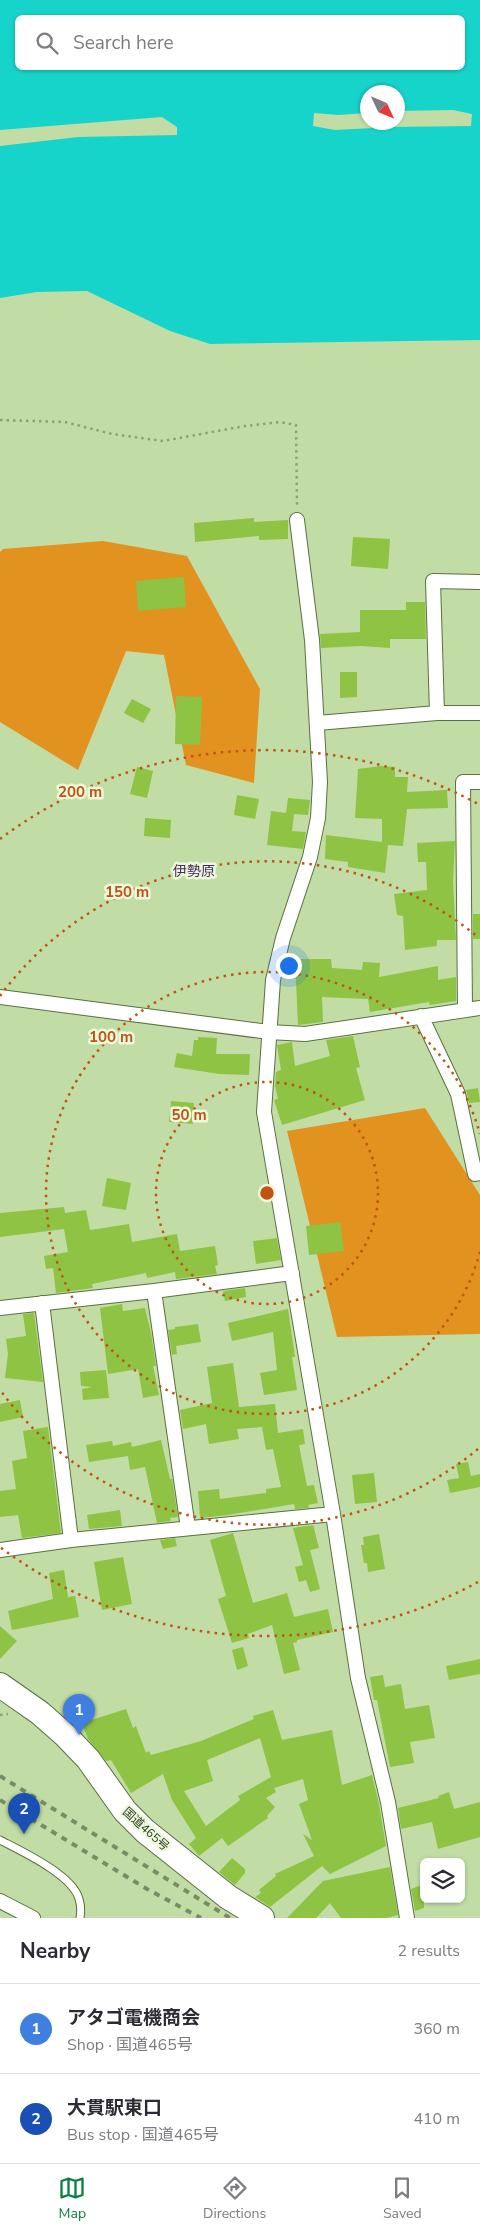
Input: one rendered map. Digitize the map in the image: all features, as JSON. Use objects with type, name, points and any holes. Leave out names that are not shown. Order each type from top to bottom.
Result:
[{"type":"highway","name":"国道465号","points":[[0,1685],[40,1713],[71,1741],[88,1758],[124,1811],[145,1830],[228,1897],[262,1918]]},
{"type":"street","points":[[297,520],[312,640],[320,782],[318,818],[310,858],[283,938],[275,971],[264,1112],[333,1514],[358,1678],[388,1802],[407,1918]]},
{"type":"street","points":[[437,713],[433,581],[480,582]]},
{"type":"street","points":[[317,723],[437,713],[480,713]]},
{"type":"street","points":[[465,1010],[463,782],[480,782]]},
{"type":"street","points":[[0,997],[269,1032],[305,1034],[480,1008]]},
{"type":"street","points":[[421,1016],[458,1094],[475,1174],[480,1173]]},
{"type":"street","points":[[0,1308],[154,1292],[292,1273]]},
{"type":"street","points":[[154,1292],[188,1528]]},
{"type":"street","points":[[42,1303],[71,1540]]},
{"type":"street","points":[[0,1550],[71,1540],[333,1514]]},
{"type":"street","points":[[0,1902],[33,1918]]},
{"type":"lane","points":[[0,1840],[61,1875],[79,1897],[80,1918]]},
{"type":"path","points":[[0,420],[65,422],[112,434],[164,441],[245,426],[280,422],[296,425],[297,520]]},
{"type":"shaded area","points":[[103,541],[187,556],[260,689],[254,783],[186,765],[164,655],[126,651],[78,770],[0,722],[0,552],[3,549]]},
{"type":"shaded area","points":[[425,1108],[480,1195],[480,1334],[337,1337],[287,1131]]},
{"type":"water","points":[[0,0],[480,0],[480,340],[210,344],[170,331],[87,291],[37,292],[0,298]]},
{"type":"pier","points":[[453,110],[472,114],[471,126],[405,127],[405,111]]},
{"type":"pier","points":[[314,113],[338,115],[360,113],[360,129],[335,130],[313,126]]},
{"type":"pier","points":[[162,117],[177,127],[177,135],[78,137],[0,146],[0,130]]},
{"type":"building","points":[[254,518],[254,522],[288,520],[288,539],[259,540],[259,536],[195,542],[194,523]]},
{"type":"building","points":[[353,537],[390,539],[388,569],[351,566]]},
{"type":"building","points":[[184,577],[186,607],[138,611],[136,581]]},
{"type":"building","points":[[406,602],[425,602],[426,639],[390,639],[390,648],[361,646],[321,648],[320,634],[360,632],[360,610],[406,610]]},
{"type":"building","points":[[340,672],[357,672],[357,697],[340,698]]},
{"type":"building","points":[[176,696],[202,697],[200,745],[175,744]]},
{"type":"building","points":[[132,699],[151,709],[143,723],[124,713]]},
{"type":"building","points":[[381,766],[395,767],[395,777],[408,777],[407,792],[447,790],[448,808],[407,809],[403,846],[388,845],[385,873],[348,867],[348,862],[325,859],[326,835],[382,842],[382,819],[355,818],[358,769]]},
{"type":"building","points":[[137,767],[153,771],[147,798],[130,794]]},
{"type":"building","points":[[237,795],[259,799],[255,819],[234,815]]},
{"type":"building","points":[[288,798],[310,800],[308,815],[294,814],[292,831],[306,832],[303,849],[267,845],[271,811],[286,813]]},
{"type":"building","points":[[145,818],[171,820],[170,838],[144,836]]},
{"type":"building","points":[[455,841],[453,881],[456,940],[437,940],[437,946],[405,950],[403,916],[397,915],[394,894],[427,890],[426,862],[418,862],[417,843]]},
{"type":"building","points":[[473,914],[480,914],[480,939],[473,939]]},
{"type":"building","points":[[295,959],[331,959],[332,968],[362,970],[363,962],[380,963],[379,977],[438,966],[438,980],[456,977],[456,1001],[430,1005],[429,1002],[370,1012],[368,999],[322,997],[323,1022],[298,1025]]},
{"type":"building","points":[[353,1036],[360,1067],[356,1068],[365,1100],[282,1125],[274,1100],[278,1099],[275,1086],[276,1072],[281,1070],[277,1045],[292,1042],[295,1066],[330,1056],[326,1040]]},
{"type":"building","points":[[198,1037],[217,1038],[216,1054],[250,1054],[249,1075],[219,1074],[174,1067],[177,1053],[192,1056],[194,1040],[198,1040]]},
{"type":"building","points":[[478,1088],[480,1102],[469,1103],[466,1090]]},
{"type":"building","points":[[171,1101],[194,1103],[193,1124],[169,1122]]},
{"type":"building","points":[[107,1178],[131,1183],[126,1210],[102,1206]]},
{"type":"building","points":[[64,1207],[65,1213],[86,1210],[90,1230],[129,1224],[132,1242],[177,1234],[180,1251],[215,1246],[218,1265],[215,1266],[217,1274],[176,1279],[175,1272],[147,1278],[146,1273],[92,1284],[93,1288],[56,1293],[53,1268],[46,1269],[44,1256],[68,1252],[64,1229],[0,1237],[0,1213]]},
{"type":"building","points":[[340,1222],[344,1251],[309,1255],[306,1226]]},
{"type":"building","points":[[277,1238],[281,1260],[256,1264],[253,1241]]},
{"type":"building","points":[[245,1288],[246,1297],[225,1301],[223,1291]]},
{"type":"building","points":[[122,1304],[123,1311],[145,1308],[151,1333],[156,1366],[153,1366],[159,1395],[143,1398],[138,1369],[108,1374],[100,1308]]},
{"type":"building","points":[[288,1309],[295,1357],[292,1357],[297,1390],[264,1395],[260,1373],[277,1370],[273,1332],[232,1341],[228,1323]]},
{"type":"building","points":[[34,1313],[43,1382],[5,1378],[8,1354],[6,1339],[26,1336],[23,1314]]},
{"type":"building","points":[[198,1324],[201,1342],[176,1346],[177,1354],[172,1355],[168,1330],[175,1329],[175,1327]]},
{"type":"building","points":[[233,1363],[239,1407],[275,1404],[278,1433],[303,1429],[305,1444],[299,1445],[307,1486],[314,1485],[318,1503],[308,1505],[309,1508],[295,1509],[294,1504],[200,1518],[198,1491],[219,1489],[220,1499],[266,1493],[266,1489],[281,1487],[273,1449],[266,1450],[262,1427],[237,1429],[239,1439],[209,1444],[206,1424],[183,1429],[180,1410],[212,1403],[207,1367]]},
{"type":"building","points":[[106,1370],[109,1398],[83,1400],[82,1389],[92,1387],[81,1386],[80,1372]]},
{"type":"building","points":[[20,1400],[23,1417],[0,1422],[0,1404]]},
{"type":"building","points":[[48,1427],[61,1533],[22,1538],[18,1515],[0,1517],[0,1491],[16,1489],[12,1461],[27,1458],[23,1431]]},
{"type":"building","points":[[161,1440],[170,1479],[172,1479],[178,1517],[170,1518],[171,1521],[157,1523],[145,1467],[130,1470],[128,1456],[89,1462],[86,1445],[112,1441],[113,1446],[131,1442],[132,1447]]},
{"type":"building","points":[[468,1462],[471,1476],[480,1474],[480,1487],[450,1493],[447,1480],[459,1478],[456,1464]]},
{"type":"building","points":[[374,1473],[377,1502],[355,1504],[352,1475]]},
{"type":"building","points":[[120,1510],[122,1526],[89,1529],[87,1515]]},
{"type":"building","points":[[313,1525],[319,1548],[310,1550],[320,1589],[310,1592],[306,1580],[299,1582],[295,1567],[303,1565],[293,1528]]},
{"type":"building","points":[[233,1533],[253,1603],[287,1593],[294,1617],[328,1609],[333,1632],[297,1640],[297,1642],[293,1643],[300,1670],[284,1674],[272,1625],[248,1634],[249,1638],[232,1643],[218,1599],[226,1596],[210,1540]]},
{"type":"building","points":[[379,1534],[385,1569],[368,1572],[367,1563],[364,1563],[361,1545],[364,1545],[363,1537]]},
{"type":"building","points":[[175,1538],[177,1546],[163,1549],[160,1540]]},
{"type":"building","points":[[123,1557],[132,1604],[102,1610],[94,1562]]},
{"type":"building","points":[[64,1570],[68,1597],[75,1596],[79,1617],[12,1630],[8,1611],[53,1599],[49,1573]]},
{"type":"building","points":[[0,1626],[17,1641],[0,1659]]},
{"type":"building","points":[[243,1647],[248,1666],[237,1670],[232,1650]]},
{"type":"building","points":[[480,1659],[480,1674],[449,1680],[446,1666]]},
{"type":"building","points":[[383,1675],[385,1687],[401,1684],[405,1709],[429,1705],[435,1738],[410,1742],[414,1763],[390,1767],[377,1700],[374,1700],[370,1677]]},
{"type":"building","points":[[126,1709],[133,1728],[136,1726],[146,1753],[149,1751],[151,1755],[201,1741],[254,1719],[253,1716],[273,1710],[282,1740],[332,1730],[342,1785],[372,1775],[386,1846],[330,1874],[322,1866],[270,1907],[255,1897],[261,1893],[259,1890],[276,1876],[275,1874],[314,1856],[303,1834],[312,1840],[299,1804],[308,1800],[303,1779],[274,1788],[276,1792],[266,1798],[275,1807],[267,1816],[268,1818],[228,1846],[222,1838],[199,1856],[189,1844],[196,1838],[172,1800],[163,1774],[131,1793],[111,1760],[106,1761],[88,1739],[82,1723]],"holes":[[[260,1738],[271,1777],[238,1796],[240,1800],[206,1826],[184,1791],[213,1781],[207,1760]]]},
{"type":"building","points":[[449,1792],[454,1809],[480,1802],[480,1837],[438,1849],[432,1822],[401,1829],[398,1808],[439,1798],[438,1796]]},
{"type":"building","points":[[232,1858],[245,1869],[245,1873],[235,1885],[219,1872]]},
{"type":"building","points":[[390,1867],[398,1915],[386,1918],[341,1918],[330,1903],[316,1918],[287,1918],[323,1881]]},
{"type":"building","points":[[420,1886],[420,1903],[424,1903],[424,1908],[415,1911],[411,1889]]},
{"type":"railway","points":[[0,1776],[230,1918]]},
{"type":"railway","points":[[0,1800],[147,1889],[201,1918]]},
{"type":"place","name":"アタゴ電機商会","points":[[79,1735]]},
{"type":"place","name":"大貫駅東口","points":[[24,1834]]},
{"type":"district","name":"伊勢原","points":[[194,871]]}]
